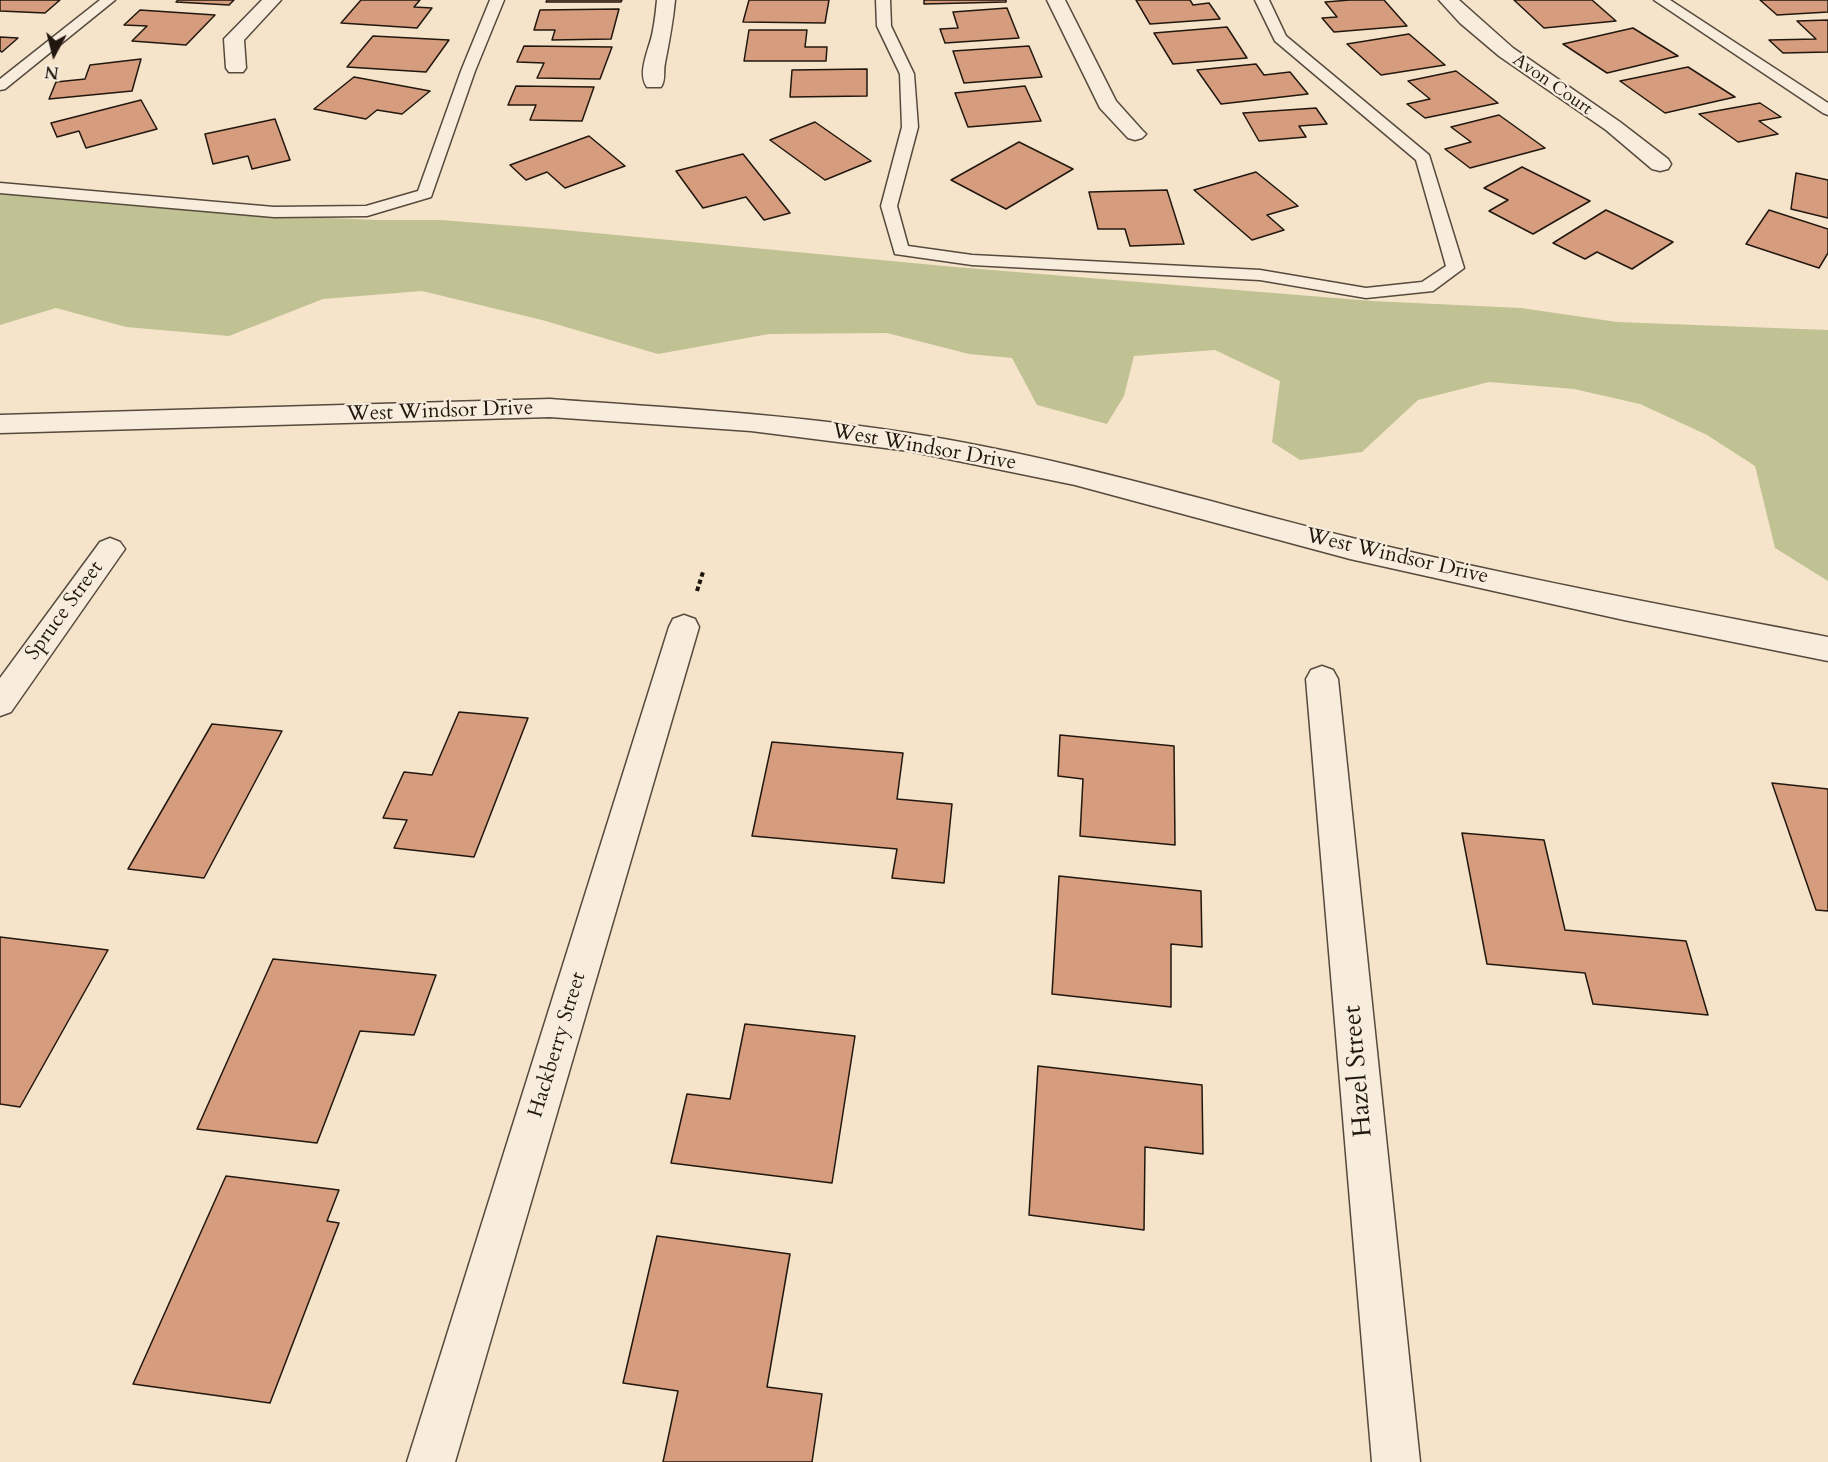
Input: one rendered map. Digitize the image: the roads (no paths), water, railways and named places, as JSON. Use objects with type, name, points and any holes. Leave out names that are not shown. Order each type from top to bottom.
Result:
[{"type":"street","points":[[236,68],[234,39],[272,0]]},
{"type":"street","points":[[654,83],[654,67],[663,30],[666,0]]},
{"type":"street","points":[[1056,0],[1107,104],[1134,134]]},
{"type":"street","name":"Avon Court","points":[[1448,0],[1475,29],[1543,81],[1615,128],[1660,164]]},
{"type":"street","name":"West Windsor Drive","points":[[0,424],[550,408],[750,422],[909,442],[1075,475],[1361,551],[1624,609],[1828,649]]},
{"type":"street","name":"Spruce Street","points":[[0,703],[110,549]]},
{"type":"street","name":"Hackberry Street","points":[[431,1462],[684,627]]},
{"type":"street","name":"Hazel Street","points":[[1322,679],[1396,1462]]},
{"type":"lane","points":[[0,86],[108,0]]},
{"type":"lane","points":[[0,188],[274,212],[367,211],[425,194],[468,71],[497,0]]},
{"type":"lane","points":[[883,0],[884,26],[907,74],[910,127],[889,206],[901,250],[972,260],[1260,275],[1366,292],[1427,287],[1455,268],[1423,158],[1280,38],[1262,0]]},
{"type":"lane","points":[[1661,0],[1828,110]]}]
